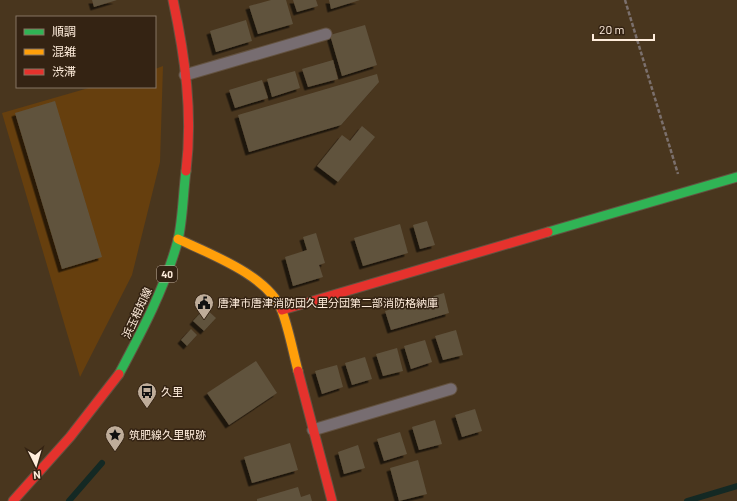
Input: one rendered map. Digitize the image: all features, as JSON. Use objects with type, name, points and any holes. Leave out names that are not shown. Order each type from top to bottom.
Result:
[{"type":"street","name":"浜玉相知線","points":[[13,501],[70,437],[116,380],[151,315],[178,239],[189,146],[182,44],[173,0]]},
{"type":"street","points":[[282,310],[737,177]]},
{"type":"street","points":[[178,239],[246,272],[268,290],[282,310],[332,501]]},
{"type":"lane","points":[[185,75],[326,34]]},
{"type":"lane","points":[[313,430],[451,389]]},
{"type":"path","points":[[625,0],[684,193]]},
{"type":"shaded area","points":[[163,66],[160,162],[132,275],[80,377],[2,113],[89,88],[156,88],[156,69]]},
{"type":"building","points":[[92,0],[117,0],[94,7]]},
{"type":"building","points":[[271,0],[286,0],[293,24],[258,34],[249,6]]},
{"type":"building","points":[[293,0],[316,0],[318,6],[297,12]]},
{"type":"building","points":[[329,0],[360,0],[331,9]]},
{"type":"building","points":[[246,20],[252,41],[216,52],[210,31]]},
{"type":"building","points":[[365,25],[377,65],[342,76],[330,35]]},
{"type":"building","points":[[333,60],[338,79],[308,87],[302,69]]},
{"type":"building","points":[[295,71],[300,88],[272,97],[267,79]]},
{"type":"building","points":[[377,74],[379,82],[341,125],[249,152],[238,115]]},
{"type":"building","points":[[262,80],[268,98],[235,108],[229,90]]},
{"type":"building","points":[[55,101],[102,257],[62,269],[15,113]]},
{"type":"building","points":[[362,126],[375,137],[338,182],[317,166],[342,135],[350,141]]},
{"type":"building","points":[[427,221],[435,245],[420,249],[413,225]]},
{"type":"building","points":[[400,224],[408,253],[363,266],[354,238]]},
{"type":"building","points":[[316,233],[325,263],[319,265],[323,277],[293,286],[285,257],[307,250],[303,237]]},
{"type":"building","points":[[444,293],[449,313],[391,330],[385,311]]},
{"type":"building","name":"唐津市唐津消防団久里分団第二部消防格納庫","points":[[205,308],[216,318],[204,331],[193,321]]},
{"type":"building","points":[[191,329],[197,335],[187,346],[181,340]]},
{"type":"building","points":[[456,330],[463,355],[443,360],[435,336]]},
{"type":"building","points":[[425,340],[432,362],[411,369],[404,346]]},
{"type":"building","points":[[397,348],[403,371],[383,376],[376,354]]},
{"type":"building","points":[[365,357],[372,379],[352,385],[345,363]]},
{"type":"building","points":[[256,361],[277,393],[229,425],[207,393]]},
{"type":"building","points":[[337,365],[343,387],[322,394],[315,371]]},
{"type":"building","points":[[475,409],[482,431],[462,437],[455,415]]},
{"type":"building","points":[[435,420],[442,444],[419,450],[412,427]]},
{"type":"building","points":[[400,432],[407,454],[384,461],[377,439]]},
{"type":"building","points":[[290,443],[298,470],[252,483],[244,457]]},
{"type":"building","points":[[358,445],[365,468],[344,474],[338,452]]},
{"type":"building","points":[[418,460],[427,494],[399,501],[390,468]]},
{"type":"building","points":[[298,487],[301,497],[310,494],[312,501],[257,501],[257,499]]},
{"type":"waterway","points":[[69,501],[102,463]]},
{"type":"waterway","points":[[687,501],[737,486]]},
{"type":"traffic: fast","points":[[119,374],[160,292],[173,258],[180,232],[186,171]]},
{"type":"traffic: fast","points":[[548,232],[737,177]]},
{"type":"traffic: slow","points":[[178,239],[222,259],[252,277],[265,287],[275,298],[282,311],[298,371]]},
{"type":"traffic: jam","points":[[173,0],[187,85],[189,128],[186,171]]},
{"type":"traffic: jam","points":[[282,310],[548,232]]},
{"type":"traffic: jam","points":[[298,371],[332,501]]},
{"type":"traffic: jam","points":[[13,501],[70,437],[119,374]]},
{"type":"place","name":"唐津市唐津消防団久里分団第二部消防格納庫","points":[[204,320]]},
{"type":"place","name":"久里","points":[[147,409]]},
{"type":"place","name":"筑肥線久里駅跡","points":[[115,452]]}]
